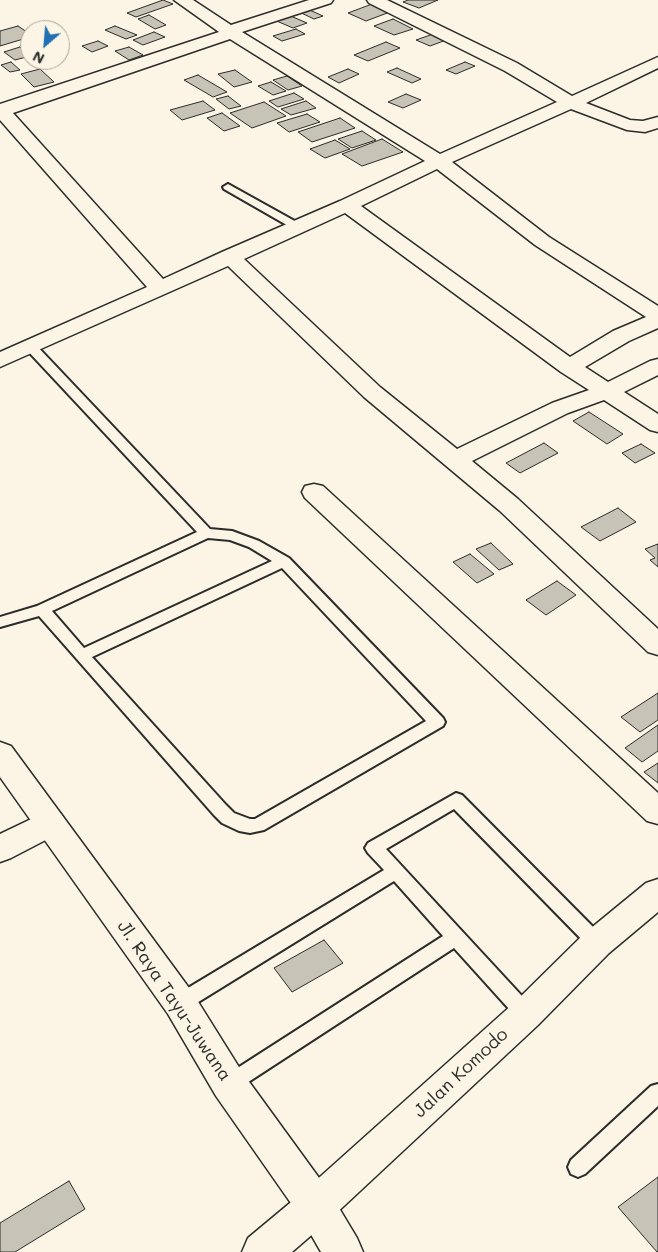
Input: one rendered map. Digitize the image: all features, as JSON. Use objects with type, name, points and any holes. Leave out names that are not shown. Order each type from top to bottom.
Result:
[{"type":"street","points":[[182,0],[230,32],[440,161],[549,246],[658,316]]},
{"type":"street","points":[[160,289],[0,110],[325,0]]},
{"type":"street","points":[[375,0],[511,67],[571,102],[627,125],[645,127],[658,122]]},
{"type":"street","points":[[0,360],[160,289],[228,256],[347,205],[479,142],[658,62]]},
{"type":"street","points":[[347,205],[570,367],[658,424]]},
{"type":"street","points":[[228,256],[372,392],[509,505],[658,645]]},
{"type":"street","points":[[570,367],[621,336],[658,320]]},
{"type":"street","points":[[455,460],[560,408],[609,391],[658,366]]},
{"type":"street","points":[[314,492],[658,812]]},
{"type":"street","name":"Jl. Raya Tayu-Juwana","points":[[0,754],[180,1002],[229,1084],[316,1206],[343,1252]]},
{"type":"street","points":[[0,849],[50,823]]},
{"type":"street","name":"Jalan Komodo","points":[[262,1252],[316,1206],[526,1014],[597,943],[658,893]]},
{"type":"lane","points":[[228,187],[296,226]]},
{"type":"lane","points":[[30,346],[206,533]]},
{"type":"lane","points":[[0,622],[42,610],[206,533],[232,536],[254,544],[284,561],[437,722],[258,825],[245,825],[228,818],[42,610]]},
{"type":"lane","points":[[82,655],[284,561]]},
{"type":"lane","points":[[526,1014],[374,848],[456,800],[597,943]]},
{"type":"lane","points":[[180,1002],[396,871]]},
{"type":"lane","points":[[229,1084],[456,937]]},
{"type":"lane","points":[[578,1167],[658,1093]]},
{"type":"building","points":[[163,0],[173,4],[136,17],[127,13]]},
{"type":"building","points":[[408,0],[438,0],[419,8],[403,2]]},
{"type":"building","points":[[372,4],[390,12],[366,21],[348,13]]},
{"type":"building","points":[[303,7],[323,16],[314,19],[295,10]]},
{"type":"building","points":[[286,14],[307,23],[293,28],[272,19]]},
{"type":"building","points":[[149,15],[166,25],[155,29],[138,19]]},
{"type":"building","points":[[393,19],[413,29],[394,35],[374,26]]},
{"type":"building","points":[[18,26],[20,27],[20,40],[0,46],[0,31]]},
{"type":"building","points":[[115,26],[137,35],[126,39],[105,30]]},
{"type":"building","points":[[296,29],[305,34],[282,41],[273,36]]},
{"type":"building","points":[[154,32],[165,37],[143,45],[133,40]]},
{"type":"building","points":[[436,33],[449,39],[430,46],[416,40]]},
{"type":"building","points":[[98,41],[108,46],[92,52],[82,46]]},
{"type":"building","points":[[386,42],[400,48],[368,61],[354,55]]},
{"type":"building","points":[[20,47],[20,59],[15,60],[4,52]]},
{"type":"building","points":[[129,47],[143,55],[129,60],[115,51]]},
{"type":"building","points":[[11,62],[20,70],[10,72],[1,65]]},
{"type":"building","points":[[465,62],[475,66],[456,74],[446,70]]},
{"type":"building","points":[[397,68],[421,79],[412,83],[387,72]]},
{"type":"building","points":[[348,69],[359,74],[339,83],[328,77]]},
{"type":"building","points":[[41,70],[54,82],[34,87],[21,74]]},
{"type":"building","points":[[235,70],[252,82],[234,87],[218,74]]},
{"type":"building","points":[[198,75],[227,92],[213,97],[184,80]]},
{"type":"building","points":[[287,76],[302,86],[288,90],[273,80]]},
{"type":"building","points":[[271,82],[286,91],[273,95],[258,86]]},
{"type":"building","points":[[294,93],[304,99],[278,107],[269,101]]},
{"type":"building","points":[[406,94],[421,100],[403,108],[388,102]]},
{"type":"building","points":[[228,96],[241,106],[229,109],[216,99]]},
{"type":"building","points":[[203,101],[215,110],[182,120],[170,110]]},
{"type":"building","points":[[306,101],[316,108],[291,115],[281,109]]},
{"type":"building","points":[[264,102],[286,116],[252,128],[230,113]]},
{"type":"building","points":[[222,113],[240,126],[224,131],[207,118]]},
{"type":"building","points":[[307,114],[320,122],[289,132],[277,123]]},
{"type":"building","points":[[340,118],[355,128],[312,142],[298,132]]},
{"type":"building","points":[[362,131],[376,140],[352,148],[338,139]]},
{"type":"building","points":[[382,139],[403,152],[362,166],[342,154]]},
{"type":"building","points":[[335,140],[350,149],[325,158],[310,149]]},
{"type":"building","points":[[589,412],[623,434],[607,444],[573,421]]},
{"type":"building","points":[[544,443],[558,453],[520,473],[506,463]]},
{"type":"building","points":[[641,444],[655,453],[635,463],[622,453]]},
{"type":"building","points":[[618,508],[636,522],[600,541],[581,527]]},
{"type":"building","points":[[491,543],[513,564],[499,570],[476,549]]},
{"type":"building","points":[[658,544],[658,567],[650,560],[655,558],[645,549]]},
{"type":"building","points":[[470,554],[494,574],[477,583],[453,562]]},
{"type":"building","points":[[557,581],[576,595],[546,615],[526,600]]},
{"type":"building","points":[[658,693],[658,720],[640,732],[621,717]]},
{"type":"building","points":[[658,725],[658,751],[642,762],[625,748]]},
{"type":"building","points":[[658,763],[658,783],[644,772]]},
{"type":"building","points":[[324,940],[343,963],[292,992],[274,968]]},
{"type":"building","points":[[658,1177],[658,1252],[657,1252],[618,1207]]},
{"type":"building","points":[[69,1181],[85,1209],[15,1252],[0,1252],[0,1223]]}]
